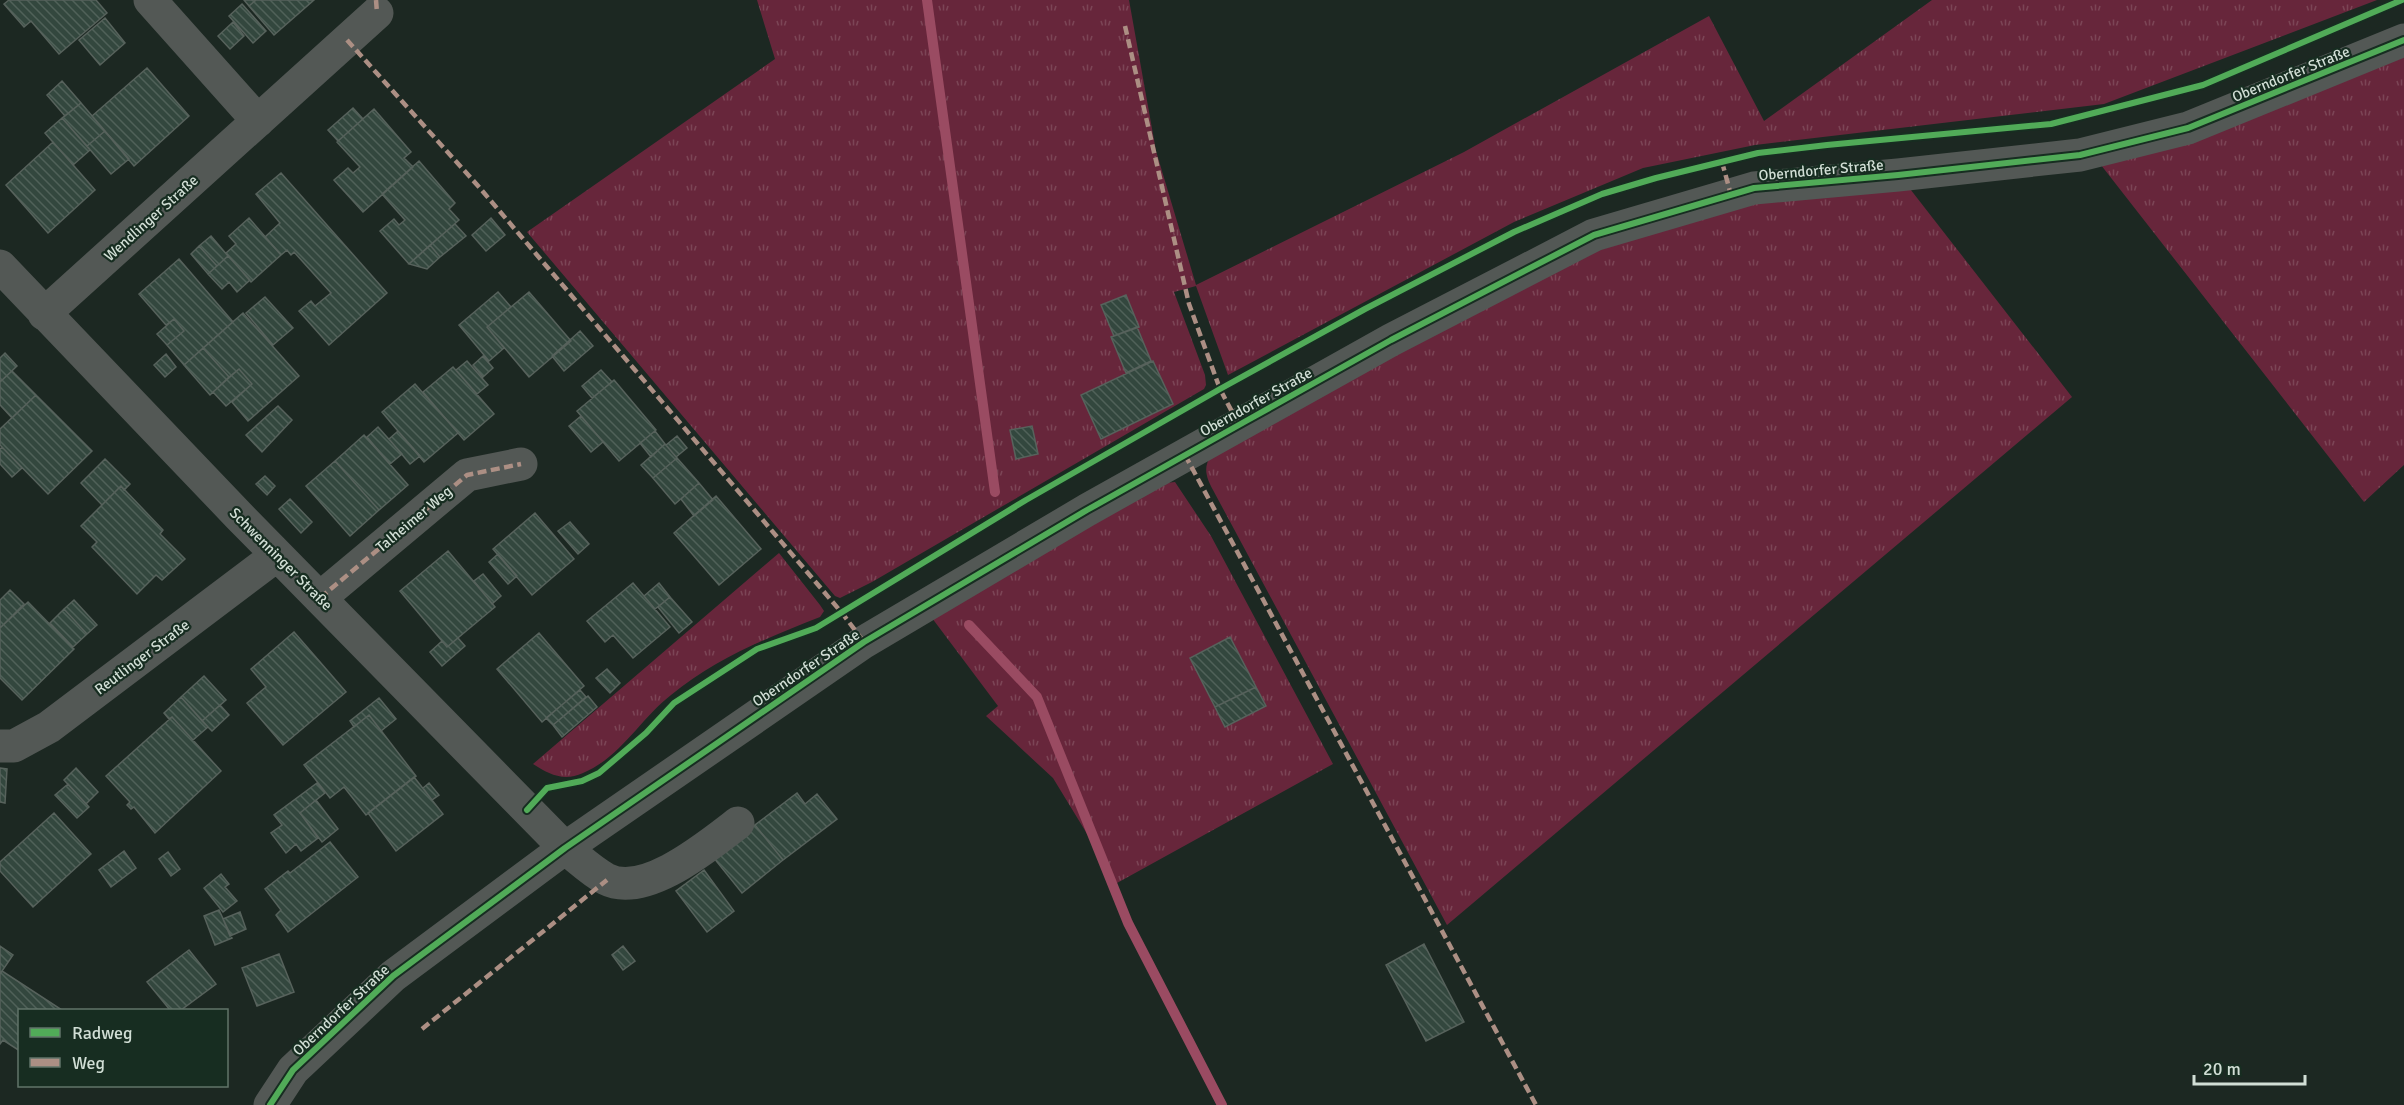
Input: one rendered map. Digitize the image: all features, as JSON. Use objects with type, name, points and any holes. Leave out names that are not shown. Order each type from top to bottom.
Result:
[{"type":"street","points":[[150,0],[258,121]]},
{"type":"street","name":"Wendlinger Straße","points":[[44,314],[377,12]]},
{"type":"street","name":"Oberndorfer Straße","points":[[270,1105],[293,1070],[393,976],[565,848],[873,636],[1087,510],[1370,352],[1594,235],[1754,188],[2080,155],[2188,128],[2404,40]]},
{"type":"street","name":"Schwenninger Straße","points":[[0,266],[277,555],[565,848],[607,880],[628,884],[645,880],[687,862],[738,823]]},
{"type":"street","name":"Talheimer Weg","points":[[320,598],[467,475],[521,464]]},
{"type":"street","name":"Reutlinger Straße","points":[[0,746],[14,746],[49,727],[277,555]]},
{"type":"green space","points":[[757,0],[1129,0],[1156,151],[1196,285],[1464,152],[1709,16],[1764,121],[1932,0],[2377,0],[2104,104],[1755,145],[1643,168],[1514,222],[1228,375],[1196,286],[1174,292],[1205,375],[1204,389],[872,582],[840,598],[835,596],[527,232],[775,59]]},
{"type":"green space","points":[[2404,52],[2404,465],[2364,502],[2101,165]]},
{"type":"green space","points":[[1907,185],[2072,397],[1447,925],[1211,485],[1206,468],[1211,455],[1580,256],[1749,204]]},
{"type":"green space","points":[[1175,482],[1211,536],[1333,764],[1117,883],[1053,778],[986,716],[998,706],[932,618],[1157,484]]},
{"type":"green space","points":[[779,553],[824,611],[820,617],[761,641],[706,670],[671,695],[619,748],[583,773],[569,777],[557,776],[533,764]]},
{"type":"building","points":[[9,0],[96,0],[107,13],[59,54],[31,21],[24,27],[4,4]]},
{"type":"building","points":[[244,0],[256,0],[249,6]]},
{"type":"building","points":[[256,0],[314,0],[274,35],[249,6]]},
{"type":"building","points":[[242,4],[266,31],[253,43],[229,16]]},
{"type":"building","points":[[105,18],[125,43],[100,65],[79,40]]},
{"type":"building","points":[[233,22],[244,36],[230,49],[218,36]]},
{"type":"building","points":[[147,68],[189,116],[134,166],[92,116]]},
{"type":"building","points":[[62,81],[81,103],[65,116],[47,95]]},
{"type":"building","points":[[81,103],[105,131],[87,146],[62,118]]},
{"type":"building","points":[[353,108],[363,119],[338,141],[328,130]]},
{"type":"building","points":[[374,109],[411,152],[404,158],[413,167],[363,212],[334,180],[348,168],[353,173],[360,167],[337,142]]},
{"type":"building","points":[[62,118],[90,150],[73,165],[45,133]]},
{"type":"building","points":[[105,131],[129,159],[111,174],[87,146]]},
{"type":"building","points":[[53,142],[95,190],[48,233],[6,185]]},
{"type":"building","points":[[419,161],[455,203],[449,209],[459,220],[409,264],[380,231],[394,219],[399,225],[405,220],[382,194]]},
{"type":"building","points":[[281,173],[387,293],[329,345],[299,311],[311,301],[315,306],[331,293],[294,252],[291,255],[287,250],[281,255],[265,237],[280,223],[256,194]]},
{"type":"building","points":[[249,218],[281,255],[251,282],[226,253],[236,244],[229,236]]},
{"type":"building","points":[[491,218],[505,235],[486,251],[472,235]]},
{"type":"building","points":[[455,224],[466,236],[440,257],[430,245]]},
{"type":"building","points":[[211,236],[228,256],[217,266],[199,246]]},
{"type":"building","points":[[430,245],[440,257],[427,269],[409,264]]},
{"type":"building","points":[[199,246],[217,266],[208,274],[191,254]]},
{"type":"building","points":[[228,256],[250,280],[237,292],[229,282],[222,289],[208,274]]},
{"type":"building","points":[[179,259],[233,322],[184,365],[167,345],[184,331],[174,319],[166,325],[139,294]]},
{"type":"building","points":[[498,292],[511,307],[487,327],[504,348],[489,361],[459,325]]},
{"type":"building","points":[[529,292],[571,341],[529,377],[487,327]]},
{"type":"building","points":[[1126,295],[1139,327],[1114,336],[1101,305]]},
{"type":"building","points":[[265,297],[293,328],[273,345],[246,313]]},
{"type":"building","points":[[243,313],[299,376],[248,421],[232,402],[252,384],[239,369],[229,377],[203,348]]},
{"type":"building","points":[[174,319],[184,331],[167,345],[157,334]]},
{"type":"building","points":[[1137,327],[1151,361],[1126,373],[1111,337]]},
{"type":"building","points":[[580,331],[593,346],[564,371],[552,356]]},
{"type":"building","points":[[203,348],[229,377],[210,395],[184,365]]},
{"type":"building","points":[[5,353],[17,366],[0,382],[0,358]]},
{"type":"building","points":[[166,354],[176,367],[165,377],[154,365]]},
{"type":"building","points":[[483,356],[493,368],[483,377],[473,365]]},
{"type":"building","points":[[467,361],[488,385],[477,394],[456,370]]},
{"type":"building","points":[[1153,361],[1173,404],[1101,439],[1081,395]]},
{"type":"building","points":[[453,367],[494,414],[464,440],[423,392]]},
{"type":"building","points":[[239,369],[252,384],[226,406],[213,392]]},
{"type":"building","points":[[601,370],[612,382],[592,398],[582,386]]},
{"type":"building","points":[[12,371],[36,395],[12,418],[0,405],[0,382]]},
{"type":"building","points":[[614,380],[656,430],[619,461],[577,411]]},
{"type":"building","points":[[415,384],[458,433],[424,462],[382,412]]},
{"type":"building","points":[[36,395],[92,451],[48,494],[0,445],[0,429]]},
{"type":"building","points":[[278,406],[292,420],[262,452],[246,435]]},
{"type":"building","points":[[581,416],[603,442],[591,452],[569,426]]},
{"type":"building","points":[[1032,426],[1038,454],[1016,459],[1010,430]]},
{"type":"building","points":[[378,427],[402,454],[390,464],[367,437]]},
{"type":"building","points":[[398,431],[420,456],[410,464],[389,439]]},
{"type":"building","points":[[655,431],[665,444],[651,457],[640,443]]},
{"type":"building","points":[[364,435],[408,485],[379,510],[335,461]]},
{"type":"building","points":[[677,436],[687,448],[676,457],[666,445]]},
{"type":"building","points":[[665,444],[677,458],[653,478],[641,465]]},
{"type":"building","points":[[2,447],[22,468],[12,477],[0,464]]},
{"type":"building","points":[[677,458],[699,483],[675,504],[653,478]]},
{"type":"building","points":[[105,459],[130,484],[124,490],[121,486],[102,505],[81,483]]},
{"type":"building","points":[[335,461],[379,510],[350,536],[306,486]]},
{"type":"building","points":[[265,476],[275,486],[267,495],[256,484]]},
{"type":"building","points":[[699,483],[713,500],[694,516],[681,499]]},
{"type":"building","points":[[121,486],[163,530],[160,534],[185,559],[162,580],[156,575],[137,594],[92,547],[97,542],[81,526]]},
{"type":"building","points":[[716,496],[761,549],[719,585],[674,533]]},
{"type":"building","points":[[290,499],[312,522],[301,533],[279,509]]},
{"type":"building","points":[[535,513],[574,559],[532,595],[493,549]]},
{"type":"building","points":[[570,522],[589,544],[578,554],[558,531]]},
{"type":"building","points":[[448,551],[495,607],[447,647],[400,591]]},
{"type":"building","points":[[498,554],[517,576],[508,584],[489,562]]},
{"type":"building","points":[[483,574],[501,596],[492,604],[474,581]]},
{"type":"building","points":[[633,583],[670,627],[633,658],[613,635],[605,642],[587,621]]},
{"type":"building","points":[[659,583],[670,597],[655,609],[644,596]]},
{"type":"building","points":[[10,590],[24,604],[0,628],[0,600]]},
{"type":"building","points":[[670,597],[692,622],[679,633],[658,607]]},
{"type":"building","points":[[74,600],[97,625],[87,634],[64,609]]},
{"type":"building","points":[[28,602],[74,649],[22,700],[0,678],[0,628]]},
{"type":"building","points":[[64,609],[87,634],[73,647],[50,623]]},
{"type":"building","points":[[294,632],[346,692],[283,745],[247,703],[266,687],[251,669]]},
{"type":"building","points":[[539,633],[584,686],[542,722],[497,669]]},
{"type":"building","points":[[1230,637],[1256,687],[1215,707],[1190,658]]},
{"type":"building","points":[[458,638],[465,646],[442,666],[430,652],[442,641],[447,647]]},
{"type":"building","points":[[607,669],[620,683],[610,693],[596,678]]},
{"type":"building","points":[[204,676],[226,700],[202,721],[181,697]]},
{"type":"building","points":[[1256,687],[1266,706],[1225,727],[1215,707]]},
{"type":"building","points":[[580,690],[586,697],[553,725],[546,718]]},
{"type":"building","points":[[588,696],[597,707],[562,737],[553,725]]},
{"type":"building","points":[[181,697],[208,727],[193,740],[172,717],[169,719],[164,713]]},
{"type":"building","points":[[379,698],[396,719],[381,731],[369,715],[354,727],[350,721]]},
{"type":"building","points":[[220,705],[229,715],[212,731],[202,721]]},
{"type":"building","points":[[369,715],[416,776],[366,815],[344,787],[330,798],[304,765]]},
{"type":"building","points":[[172,717],[221,771],[155,833],[134,807],[131,809],[127,805],[130,802],[106,776]]},
{"type":"building","points":[[0,768],[7,769],[5,803],[0,802]]},
{"type":"building","points":[[76,768],[98,792],[86,804],[64,780]]},
{"type":"building","points":[[414,777],[443,814],[396,851],[368,813]]},
{"type":"building","points":[[317,783],[325,793],[300,813],[318,838],[301,851],[296,844],[286,853],[271,833],[282,825],[274,815]]},
{"type":"building","points":[[429,783],[439,795],[432,800],[423,788]]},
{"type":"building","points":[[68,784],[89,807],[77,818],[55,795]]},
{"type":"building","points":[[797,793],[805,804],[817,794],[837,819],[783,860],[755,825]]},
{"type":"building","points":[[316,800],[338,829],[322,842],[300,813]]},
{"type":"building","points":[[54,813],[91,854],[33,907],[0,871],[0,862]]},
{"type":"building","points":[[755,825],[783,860],[742,893],[713,857]]},
{"type":"building","points":[[330,842],[358,877],[288,932],[276,915],[281,910],[265,889]]},
{"type":"building","points":[[124,851],[136,868],[111,887],[99,870]]},
{"type":"building","points":[[168,852],[180,869],[171,876],[159,859]]},
{"type":"building","points":[[704,870],[734,911],[707,932],[676,891]]},
{"type":"building","points":[[221,874],[229,884],[225,887],[237,901],[223,912],[204,888]]},
{"type":"building","points":[[219,910],[232,938],[215,945],[204,916]]},
{"type":"building","points":[[240,912],[246,929],[230,936],[223,919]]},
{"type":"building","points":[[1424,944],[1464,1022],[1426,1041],[1386,965]]},
{"type":"building","points":[[0,946],[13,955],[0,974]]},
{"type":"building","points":[[623,946],[635,961],[623,970],[612,955]]},
{"type":"building","points":[[189,950],[216,984],[182,1009],[169,1009],[147,982]]},
{"type":"building","points":[[279,954],[294,992],[257,1006],[242,968]]},
{"type":"building","points":[[2,971],[60,1009],[18,1009],[18,1050],[3,1040],[0,1044],[0,974]]},
{"type":"waterway","points":[[927,0],[995,492]]},
{"type":"waterway","points":[[969,625],[1037,697],[1128,923],[1222,1105]]},
{"type":"marked path","points":[[376,0],[377,13]]},
{"type":"marked path","points":[[1125,26],[1189,304],[1220,389],[1239,425]]},
{"type":"marked path","points":[[347,40],[479,187],[842,613],[864,642]]},
{"type":"marked path","points":[[1722,162],[1731,195]]},
{"type":"marked path","points":[[1185,455],[1536,1105]]},
{"type":"marked path","points":[[320,598],[467,475],[521,464]]},
{"type":"marked path","points":[[422,1029],[607,880]]},
{"type":"cycle path","points":[[527,810],[547,788],[582,781],[599,773],[646,733],[674,703],[757,649],[816,628],[1026,500],[1220,389],[1365,309],[1514,232],[1602,194],[1758,153],[2051,124],[2203,85],[2402,0]]},
{"type":"cycle path","points":[[270,1105],[293,1070],[393,976],[565,848],[864,642],[1087,510],[1391,340],[1594,235],[1754,188],[2080,155],[2188,128],[2404,40]]}]
